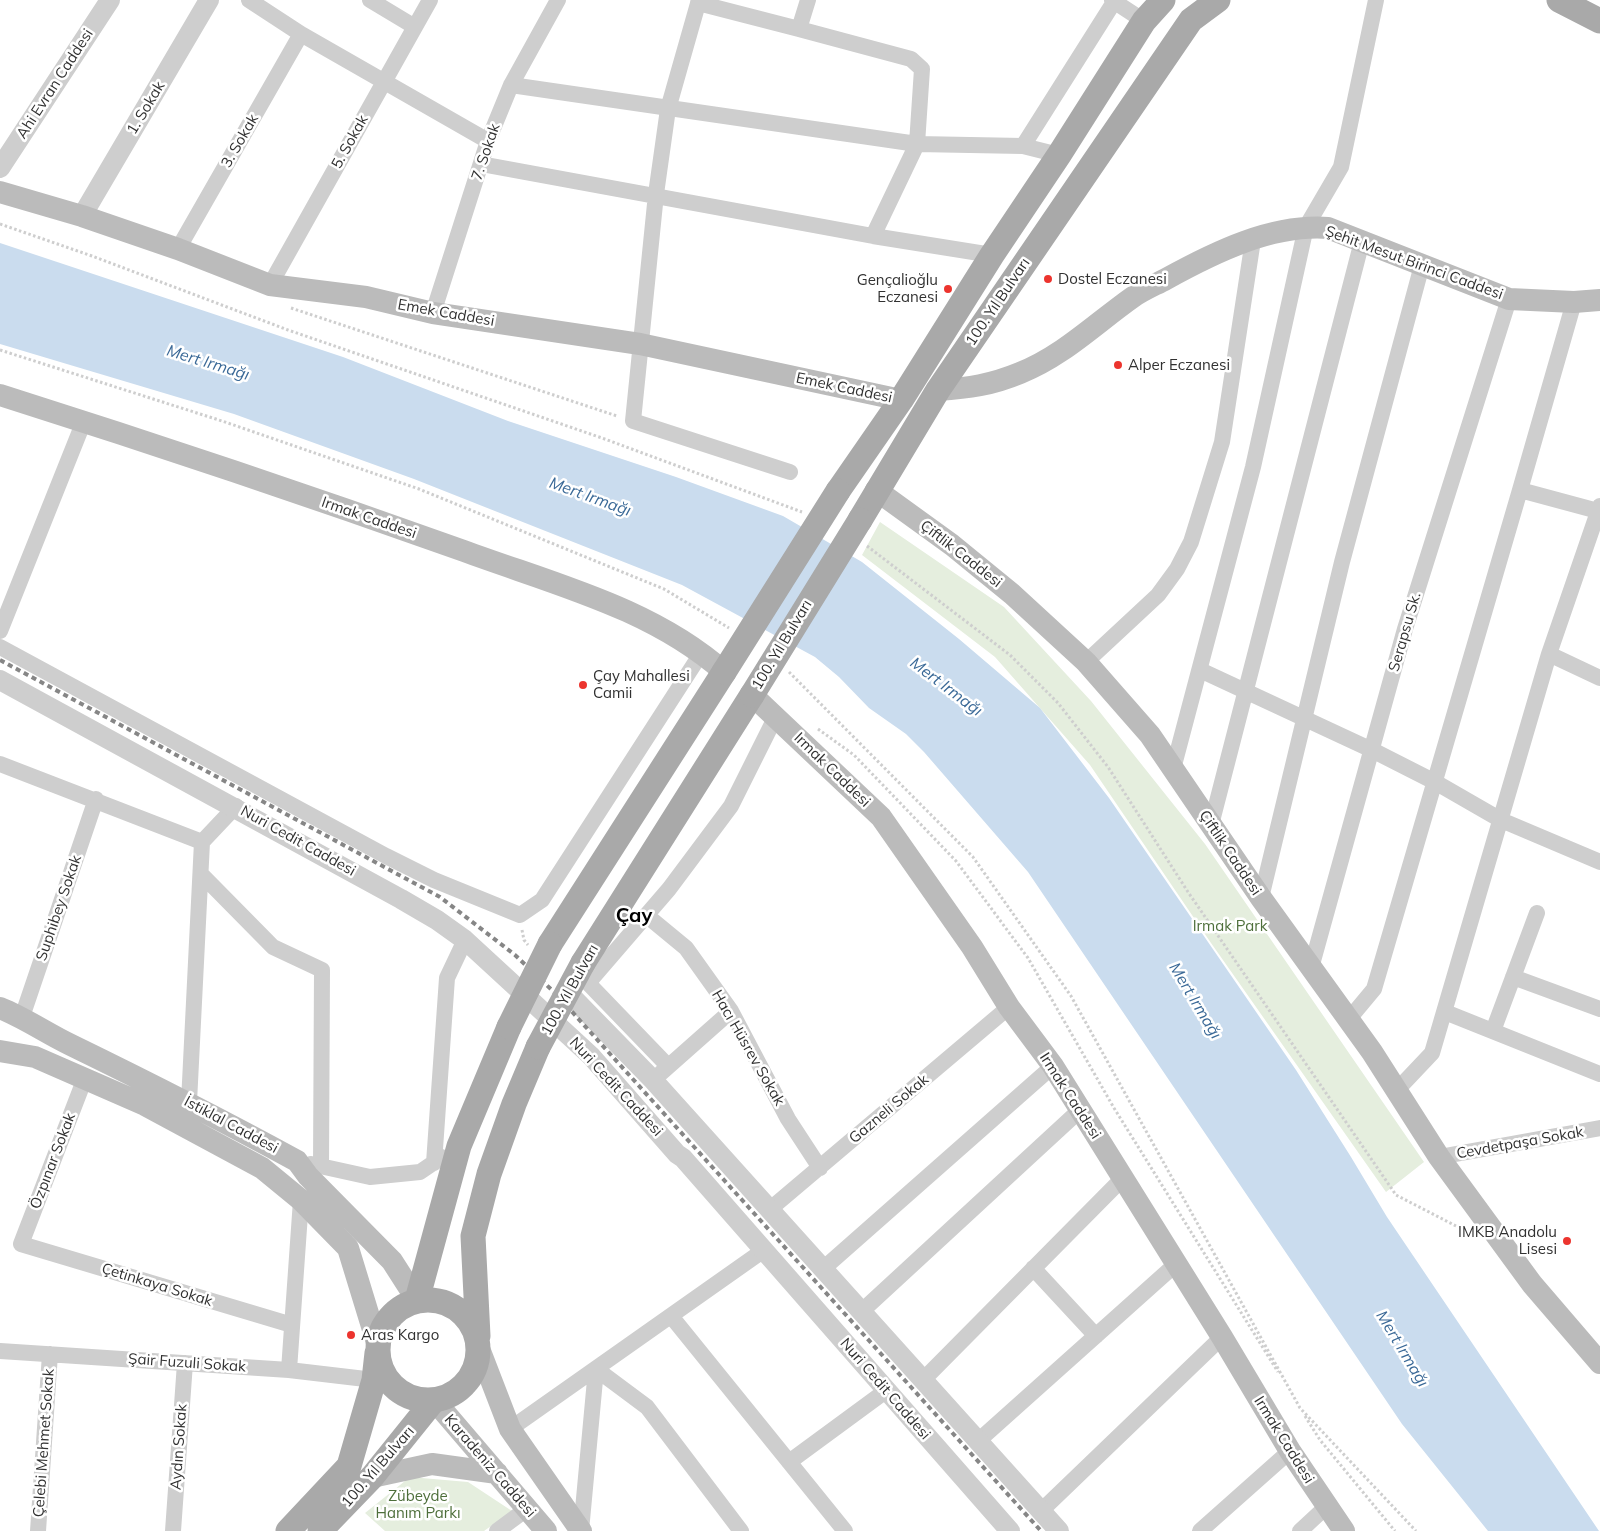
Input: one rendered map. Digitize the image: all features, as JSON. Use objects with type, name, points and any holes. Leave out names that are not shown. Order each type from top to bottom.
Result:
[{"type":"main road","name":"100. Yıl Bulvarı","points":[[417,1300],[459,1146],[509,1027],[550,944],[838,491],[901,400],[992,255],[1059,155],[1144,21],[1163,0]]},
{"type":"main road","name":"100. Yıl Bulvarı","points":[[478,1346],[473,1236],[492,1166],[538,1047],[583,962],[775,658],[938,390],[1191,20],[1218,0]]},
{"type":"main road","points":[[1558,0],[1600,21]]},
{"type":"main road","name":"Emek Caddesi","points":[[0,192],[82,216],[178,249],[270,285],[366,297],[433,313],[640,344],[901,400]]},
{"type":"main road","name":"Şehit Mesut Birinci Caddesi","points":[[938,390],[980,387],[1021,373],[1078,340],[1134,296],[1200,261],[1253,240],[1306,227],[1328,228],[1509,299],[1574,302],[1600,300]]},
{"type":"main road","name":"Irmak Caddesi","points":[[0,395],[84,421],[402,529],[636,613],[702,652],[724,672]]},
{"type":"main road","name":"Çiftlik Caddesi","points":[[876,490],[952,545],[1012,594],[1086,662],[1150,735],[1261,898],[1349,1019],[1439,1157],[1532,1284],[1600,1363]]},
{"type":"main road","name":"Irmak Caddesi","points":[[752,695],[881,817],[972,947],[1008,1007],[1053,1066],[1222,1337],[1290,1451],[1344,1531]]},
{"type":"main road","name":"İstiklal Caddesi","points":[[0,1008],[22,1017],[50,1035],[189,1102],[297,1160],[308,1176],[392,1261],[417,1300]]},
{"type":"main road","name":"İstiklal Caddesi","points":[[0,1051],[35,1057],[86,1078],[145,1105],[262,1168],[301,1200],[348,1248],[378,1346]]},
{"type":"main road","points":[[417,1300],[434,1300],[451,1305],[465,1315],[474,1329],[478,1346],[477,1361],[467,1382],[449,1396],[434,1400],[419,1400],[405,1395],[393,1386],[381,1368],[378,1346],[382,1330],[390,1317],[402,1306],[417,1300]]},
{"type":"main road","name":"100. Yıl Bulvarı","points":[[288,1531],[349,1466],[374,1380],[378,1346]]},
{"type":"main road","name":"Karadeniz Caddesi","points":[[478,1346],[510,1429],[581,1531]]},
{"type":"main road","name":"100. Yıl Bulvarı","points":[[320,1531],[372,1478],[434,1400]]},
{"type":"main road","name":"Karadeniz Caddesi","points":[[434,1400],[546,1531]]},
{"type":"main road","points":[[372,1478],[432,1464],[497,1473]]},
{"type":"street","name":"Ahi Evran Caddesi","points":[[0,168],[110,0]]},
{"type":"street","name":"1. Sokak","points":[[82,216],[209,0]]},
{"type":"street","points":[[249,0],[301,34],[488,142]]},
{"type":"street","points":[[370,0],[415,27]]},
{"type":"street","name":"5. Sokak","points":[[270,285],[430,0]]},
{"type":"street","name":"7. Sokak","points":[[433,313],[488,142],[511,85],[558,0]]},
{"type":"street","points":[[799,29],[808,0]]},
{"type":"street","points":[[1173,769],[1253,467],[1306,227],[1341,167],[1376,0]]},
{"type":"street","points":[[1023,146],[1113,1],[1144,21]]},
{"type":"street","points":[[790,472],[633,421],[656,194],[668,109],[698,2],[911,59],[922,69],[917,144],[873,236]]},
{"type":"street","name":"3. Sokak","points":[[178,249],[301,34]]},
{"type":"street","points":[[511,85],[917,144],[1023,146],[1059,155]]},
{"type":"street","points":[[481,164],[656,194],[873,236],[992,255]]},
{"type":"street","points":[[1086,662],[1158,595],[1177,569],[1191,542],[1222,442],[1253,240]]},
{"type":"street","points":[[1211,825],[1362,241]]},
{"type":"street","points":[[1261,898],[1342,562],[1422,265]]},
{"type":"street","name":"Serapsu Sk.","points":[[1312,968],[1405,629],[1509,299]]},
{"type":"street","points":[[1349,1019],[1374,989],[1574,302]]},
{"type":"street","points":[[0,631],[84,421]]},
{"type":"street","points":[[1397,1090],[1432,1053],[1549,654],[1599,509],[1520,490]]},
{"type":"street","name":"Nuri Cedit Caddesi","points":[[0,647],[386,856],[434,880],[520,915],[542,900],[702,652]]},
{"type":"street","points":[[1549,654],[1600,678]]},
{"type":"street","points":[[1200,670],[1245,693],[1305,718],[1372,750],[1435,782],[1501,820],[1600,862]]},
{"type":"street","name":"Nuri Cedit Caddesi","points":[[0,680],[236,806],[401,898],[465,940],[591,1056],[1010,1531]]},
{"type":"street","points":[[668,1066],[588,983],[669,890],[731,806],[776,716]]},
{"type":"street","points":[[0,764],[96,799],[202,842]]},
{"type":"street","name":"Suphibey Sokak","points":[[22,1017],[96,799]]},
{"type":"street","points":[[189,1102],[202,842],[236,806]]},
{"type":"street","points":[[201,874],[273,947],[322,970],[321,1166]]},
{"type":"street","points":[[1493,1031],[1537,913]]},
{"type":"street","name":"Hacı Hüsrev Sokak","points":[[646,915],[686,948],[731,1011],[788,1119],[820,1168]]},
{"type":"street","points":[[434,1163],[447,978],[465,940]]},
{"type":"street","points":[[1513,977],[1600,1010]]},
{"type":"street","name":"Nuri Cedit Caddesi","points":[[574,1000],[652,1080],[924,1379],[977,1442],[1060,1531]]},
{"type":"street","name":"Gazneli Sokak","points":[[769,1210],[1008,1007]]},
{"type":"street","points":[[652,1080],[731,1011]]},
{"type":"street","points":[[1445,1012],[1600,1074]]},
{"type":"street","points":[[824,1268],[1053,1066]]},
{"type":"street","name":"Özpınar Sokak","points":[[21,1244],[86,1078]]},
{"type":"street","points":[[862,1311],[1080,1110]]},
{"type":"street","name":"Cevdetpaşa Sokak","points":[[1439,1157],[1600,1128]]},
{"type":"street","points":[[297,1160],[370,1177],[420,1172],[459,1146]]},
{"type":"street","points":[[924,1379],[1123,1178]]},
{"type":"street","points":[[289,1370],[301,1200]]},
{"type":"street","name":"Çetinkaya Sokak","points":[[21,1244],[292,1325]]},
{"type":"street","points":[[510,1429],[764,1250]]},
{"type":"street","points":[[977,1442],[1176,1264]]},
{"type":"street","points":[[1034,1268],[1096,1336]]},
{"type":"street","points":[[671,1316],[845,1531]]},
{"type":"street","points":[[1041,1511],[1222,1337]]},
{"type":"street","name":"Şair Fuzuli Sokak","points":[[0,1351],[289,1370],[374,1380]]},
{"type":"street","name":"Çelebi Mehmet Sokak","points":[[38,1531],[50,1354]]},
{"type":"street","name":"Aydın Sokak","points":[[173,1531],[185,1363]]},
{"type":"street","points":[[581,1531],[596,1368]]},
{"type":"street","points":[[596,1368],[647,1407],[741,1531]]},
{"type":"street","points":[[789,1462],[887,1390]]},
{"type":"street","points":[[1200,1531],[1290,1451]]},
{"type":"street","points":[[1300,1531],[1326,1506]]},
{"type":"street","points":[[497,1531],[528,1508]]},
{"type":"path","points":[[288,307],[532,386],[633,421]]},
{"type":"path","points":[[0,350],[222,421],[419,489],[664,589],[745,638]]},
{"type":"path","points":[[775,658],[974,857],[1066,988],[1300,1408],[1416,1531]]},
{"type":"path","points":[[814,726],[854,755],[956,861],[1028,958],[1114,1108],[1320,1440],[1395,1531]]},
{"type":"green space","name":"Irmak Park","points":[[880,522],[1004,607],[1091,701],[1205,844],[1424,1162],[1386,1192],[1211,943],[1090,765],[995,657],[862,555]]},
{"type":"green space","name":"Zübeyde Hanım Parkı","points":[[410,1477],[468,1482],[512,1511],[484,1531],[385,1531],[365,1513]]},
{"type":"water","name":"Mert Irmağı","points":[[0,243],[343,357],[508,421],[676,477],[783,516],[862,562],[959,639],[1040,708],[1109,798],[1296,1070],[1387,1217],[1599,1531],[1488,1531],[1402,1424],[1028,872],[924,752],[906,734],[869,708],[839,677],[815,657],[682,585],[414,479],[234,414],[0,344]]},
{"type":"railway","points":[[0,660],[440,897],[515,955],[556,994],[1041,1531]]},
{"type":"place","name":"Dostel Eczanesi","points":[[1048,279]]},
{"type":"place","name":"Gençalioğlu Eczanesi","points":[[948,289]]},
{"type":"place","name":"Alper Eczanesi","points":[[1118,365]]},
{"type":"place","name":"Çay Mahallesi Camii","points":[[583,685]]},
{"type":"place","name":"IMKB Anadolu Lisesi","points":[[1567,1241]]},
{"type":"place","name":"Aras Kargo","points":[[351,1335]]},
{"type":"district","name":"Çay","points":[[634,916]]}]
